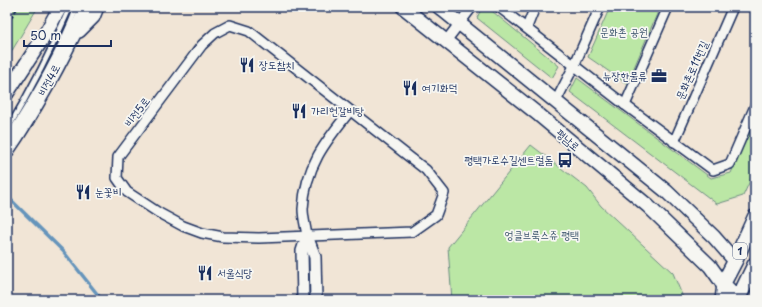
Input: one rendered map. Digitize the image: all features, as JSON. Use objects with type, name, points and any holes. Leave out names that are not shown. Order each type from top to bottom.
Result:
[{"type":"main road","points":[[7,93],[43,38],[60,7]]},
{"type":"main road","name":"비전4로","points":[[7,150],[41,97],[87,7]]},
{"type":"main road","points":[[71,40],[92,18],[97,7]]},
{"type":"main road","name":"평남로","points":[[403,7],[539,115],[648,206],[710,266],[723,284]]},
{"type":"main road","name":"평남로","points":[[439,7],[666,191],[714,237],[735,261]]},
{"type":"main road","name":"1","points":[[755,217],[723,284],[738,300],[752,284],[755,264]]},
{"type":"main road","name":"1","points":[[735,261],[752,284]]},
{"type":"street","points":[[446,41],[472,7]]},
{"type":"street","points":[[500,7],[624,105],[713,170],[730,164],[755,106]]},
{"type":"street","points":[[527,27],[535,7]]},
{"type":"street","points":[[556,101],[574,66],[600,7]]},
{"type":"street","points":[[624,105],[668,7]]},
{"type":"street","name":"문화촌로11번길","points":[[674,142],[733,7]]},
{"type":"street","name":"비전5로","points":[[230,25],[249,31],[426,170],[444,193],[436,215],[412,232],[307,236],[259,238],[223,237],[202,233],[183,226],[159,214],[127,192],[117,178],[118,157],[202,45],[215,33],[230,25]]},
{"type":"street","points":[[316,300],[315,257],[307,236],[303,210],[309,174],[320,150],[350,111]]},
{"type":"street","points":[[303,300],[302,251],[307,236]]},
{"type":"street","points":[[721,300],[723,284]]},
{"type":"lane","points":[[7,130],[23,104],[54,44],[70,7]]},
{"type":"lane","points":[[7,138],[24,112],[66,36],[77,7]]},
{"type":"path","points":[[7,24],[18,7]]},
{"type":"green space","points":[[7,7],[38,7],[7,59]]},
{"type":"green space","points":[[482,7],[487,7],[559,66],[552,78],[477,18]]},
{"type":"green space","name":"문화촌 공원","points":[[610,7],[660,7],[627,84],[588,57]]},
{"type":"green space","points":[[577,78],[711,178],[731,173],[755,118],[755,170],[743,196],[717,204],[570,92]]},
{"type":"green space","name":"엉클브룩스쥬 평택","points":[[531,145],[587,188],[601,206],[673,273],[684,300],[452,300],[448,247]]},
{"type":"waterway","points":[[7,196],[63,251],[102,300]]},
{"type":"place","name":"장도참치","points":[[247,65]]},
{"type":"place","name":"뉴장한물류","points":[[659,76]]},
{"type":"place","name":"여기화덕","points":[[410,88]]},
{"type":"place","name":"가리헌갈비탕","points":[[299,111]]},
{"type":"place","name":"평택가로수길센트럴돔","points":[[565,160]]},
{"type":"place","name":"눈꽃비","points":[[83,192]]},
{"type":"place","name":"서울식당","points":[[205,273]]}]
